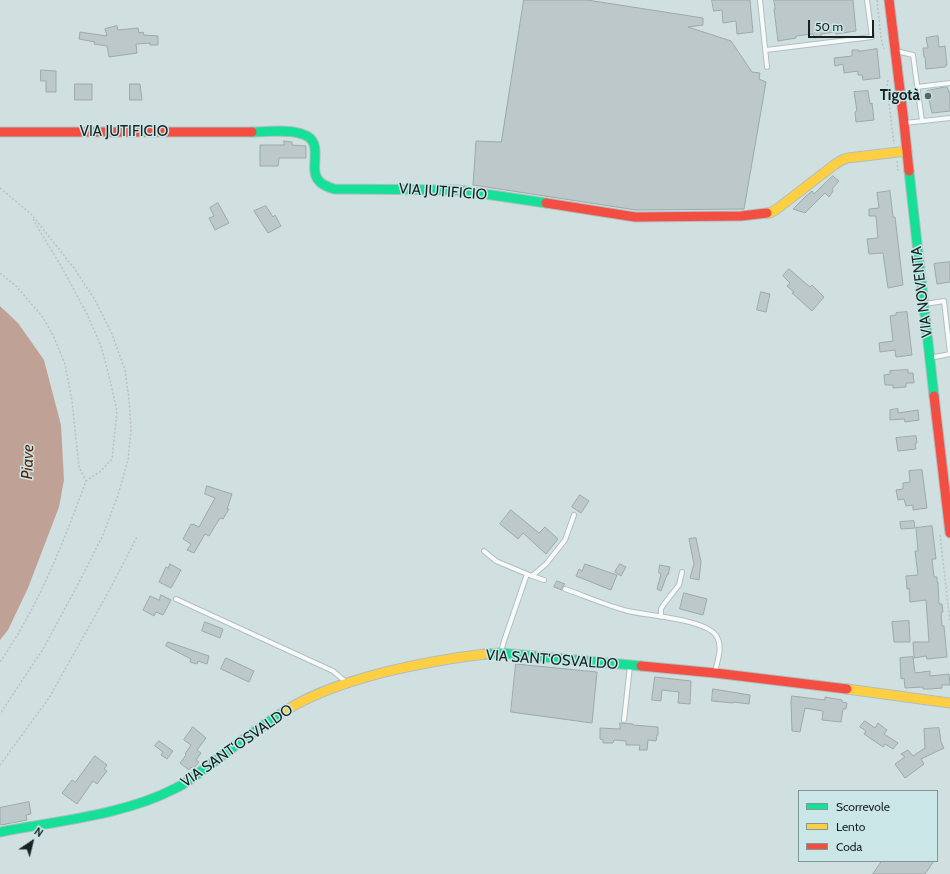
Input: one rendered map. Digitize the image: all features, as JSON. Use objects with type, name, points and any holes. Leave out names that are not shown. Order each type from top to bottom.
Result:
[{"type":"street","name":"VIA NOVENTA","points":[[889,0],[950,533]]},
{"type":"street","name":"VIA JUTIFICIO","points":[[0,132],[302,133],[309,136],[314,143],[314,170],[316,177],[325,186],[334,188],[458,190],[635,217],[741,216],[770,213],[842,160],[907,151]]},
{"type":"street","name":"VIA SANT'OSVALDO","points":[[0,832],[53,823],[106,812],[135,804],[172,790],[186,782],[281,713],[312,697],[347,683],[420,664],[478,654],[501,653],[715,673],[950,703]]},
{"type":"lane","points":[[760,0],[767,67]]},
{"type":"lane","points":[[766,50],[872,37],[867,0]]},
{"type":"lane","points":[[894,50],[912,55],[922,121]]},
{"type":"lane","points":[[917,88],[950,83]]},
{"type":"lane","points":[[904,123],[950,118]]},
{"type":"lane","points":[[923,304],[944,301],[950,353],[930,358]]},
{"type":"lane","points":[[532,576],[546,564],[565,540],[574,515]]},
{"type":"lane","points":[[484,551],[496,562],[544,580]]},
{"type":"lane","points":[[661,617],[661,609],[679,585],[682,572]]},
{"type":"lane","points":[[501,653],[527,574]]},
{"type":"lane","points":[[565,589],[628,611],[691,622],[712,631],[717,636],[720,648],[715,673]]},
{"type":"lane","points":[[176,598],[333,671],[347,683]]},
{"type":"lane","points":[[624,720],[630,665]]},
{"type":"path","points":[[877,0],[881,38],[885,50]]},
{"type":"path","points":[[889,77],[887,86],[896,152]]},
{"type":"path","points":[[0,188],[32,215],[74,268],[95,300],[112,334],[125,370],[130,399],[131,430],[128,460],[118,495],[103,535],[43,649],[0,714]]},
{"type":"path","points":[[0,662],[18,634],[42,589],[66,534],[86,481],[101,471],[112,459],[117,411],[101,346],[87,314],[32,215]]},
{"type":"path","points":[[0,273],[16,286],[42,316],[66,364],[72,401],[79,467],[86,481]]},
{"type":"path","points":[[0,765],[49,698],[110,589],[137,537]]},
{"type":"water","name":"Piave","points":[[0,306],[18,323],[44,360],[61,425],[64,480],[59,507],[28,588],[8,630],[0,640]]},
{"type":"building","points":[[524,0],[587,0],[703,18],[703,25],[688,27],[731,41],[752,72],[760,73],[759,79],[766,82],[744,209],[636,210],[473,185],[476,141],[501,142]]},
{"type":"building","points":[[712,0],[750,0],[753,32],[737,34],[736,21],[723,23],[722,10],[714,11]]},
{"type":"building","points":[[774,0],[853,0],[856,31],[836,34],[835,32],[821,34],[821,37],[814,38],[813,34],[796,36],[796,38],[778,41]]},
{"type":"building","points":[[117,26],[118,30],[138,28],[139,33],[143,32],[144,35],[158,36],[158,45],[150,45],[150,43],[136,44],[137,53],[109,57],[107,46],[94,44],[95,42],[79,39],[80,32],[107,36],[105,29]]},
{"type":"building","points":[[938,36],[939,47],[945,46],[947,65],[945,67],[926,69],[923,48],[928,48],[926,38]]},
{"type":"building","points":[[877,49],[880,78],[863,80],[862,75],[858,75],[858,71],[844,73],[843,64],[835,66],[834,58],[852,56],[852,50],[859,51]]},
{"type":"building","points":[[41,70],[56,71],[56,92],[46,92],[46,81],[41,81]]},
{"type":"building","points":[[75,84],[92,84],[92,100],[75,100]]},
{"type":"building","points":[[130,84],[140,84],[142,100],[130,100]]},
{"type":"building","points":[[947,87],[950,92],[950,111],[932,113],[927,91]]},
{"type":"building","points":[[868,91],[870,104],[872,103],[874,120],[856,122],[855,112],[857,111],[854,92]]},
{"type":"building","points":[[284,141],[292,142],[292,145],[306,146],[306,158],[279,158],[278,166],[260,166],[260,145],[284,145]]},
{"type":"building","points":[[833,176],[839,181],[832,189],[833,191],[829,197],[825,193],[805,213],[793,209],[812,191],[814,194]]},
{"type":"building","points":[[890,191],[893,217],[895,217],[903,285],[888,288],[883,253],[869,254],[867,239],[878,238],[876,216],[869,216],[869,209],[879,208],[877,193]]},
{"type":"building","points":[[218,203],[229,223],[215,230],[209,218],[214,216],[210,208]]},
{"type":"building","points":[[266,206],[273,217],[275,215],[281,226],[268,233],[254,211]]},
{"type":"building","points":[[950,262],[950,282],[937,284],[934,264]]},
{"type":"building","points":[[789,269],[810,287],[812,285],[824,297],[812,311],[792,293],[794,292],[787,286],[790,283],[783,276]]},
{"type":"building","points":[[761,292],[770,294],[766,312],[757,310]]},
{"type":"building","points":[[907,312],[912,355],[896,357],[895,350],[880,352],[879,343],[893,341],[890,316],[896,315],[896,313]]},
{"type":"building","points":[[908,370],[908,373],[913,373],[914,383],[906,383],[906,387],[893,388],[893,385],[885,385],[884,375],[890,374],[890,371]]},
{"type":"building","points":[[898,409],[898,413],[918,410],[919,420],[905,422],[904,419],[890,420],[890,410]]},
{"type":"building","points":[[916,436],[916,449],[898,451],[896,438]]},
{"type":"building","points":[[922,470],[927,508],[913,510],[913,505],[906,506],[904,499],[898,500],[896,490],[903,489],[903,483],[910,482],[909,471]]},
{"type":"building","points":[[207,486],[232,494],[227,509],[229,509],[223,519],[220,518],[209,536],[205,534],[194,553],[187,550],[191,544],[183,539],[191,524],[199,527],[215,498],[205,494]]},
{"type":"building","points":[[580,495],[589,501],[581,513],[572,507]]},
{"type":"building","points":[[511,510],[539,533],[545,527],[558,539],[546,554],[523,533],[518,539],[500,524]]},
{"type":"building","points":[[914,521],[915,528],[901,529],[900,522]]},
{"type":"building","points":[[932,526],[936,559],[932,559],[934,577],[937,577],[938,582],[939,604],[942,604],[942,626],[944,626],[947,657],[927,659],[926,656],[914,658],[913,642],[929,642],[926,600],[910,602],[906,576],[918,575],[915,551],[918,551],[916,528]]},
{"type":"building","points":[[696,538],[701,562],[699,580],[690,578],[694,564],[689,539]]},
{"type":"building","points":[[170,564],[181,570],[171,588],[159,582],[166,567],[168,568]]},
{"type":"building","points":[[585,564],[617,575],[611,590],[576,576],[579,569],[582,571]]},
{"type":"building","points":[[620,564],[626,567],[621,576],[615,572]]},
{"type":"building","points":[[660,565],[670,567],[661,591],[657,589],[661,574],[659,573]]},
{"type":"building","points":[[557,581],[565,584],[562,587],[562,590],[554,587]]},
{"type":"building","points":[[684,593],[707,599],[703,615],[680,609]]},
{"type":"building","points":[[161,595],[171,600],[163,615],[156,612],[154,616],[143,610],[150,596],[159,600]]},
{"type":"building","points":[[909,621],[910,642],[894,642],[892,622]]},
{"type":"building","points":[[205,622],[223,629],[220,638],[202,631]]},
{"type":"building","points":[[168,642],[209,656],[207,664],[198,661],[197,664],[190,662],[191,659],[166,646]]},
{"type":"building","points":[[913,657],[915,673],[930,671],[930,676],[949,674],[950,685],[942,685],[942,688],[930,689],[923,689],[923,687],[905,688],[904,678],[901,679],[900,658]]},
{"type":"building","points":[[226,658],[254,671],[249,682],[221,669]]},
{"type":"building","points":[[516,664],[597,672],[592,723],[511,712]]},
{"type":"building","points":[[655,677],[691,681],[690,704],[678,703],[679,692],[662,690],[661,701],[652,700]]},
{"type":"building","points":[[713,689],[750,695],[749,704],[712,701]]},
{"type":"building","points":[[792,696],[825,700],[825,697],[842,700],[842,702],[847,703],[846,709],[843,709],[841,722],[822,720],[823,711],[805,708],[800,732],[792,731]]},
{"type":"building","points":[[865,721],[875,728],[878,723],[887,730],[884,734],[898,743],[893,749],[885,744],[883,747],[864,734],[866,731],[860,727]]},
{"type":"building","points":[[620,723],[658,727],[656,741],[648,740],[647,750],[639,750],[640,745],[626,745],[626,741],[614,740],[613,743],[603,743],[603,740],[600,739],[600,728],[620,729]]},
{"type":"building","points":[[193,727],[206,738],[197,750],[201,753],[196,760],[199,762],[193,769],[191,767],[189,770],[180,763],[191,745],[184,740]]},
{"type":"building","points":[[939,728],[941,742],[944,748],[921,759],[924,764],[905,778],[895,764],[905,757],[901,754],[908,750],[913,756],[925,748],[924,729]]},
{"type":"building","points":[[159,741],[173,751],[167,759],[161,755],[163,752],[155,746]]},
{"type":"building","points":[[95,756],[107,765],[104,769],[107,771],[97,784],[93,781],[77,804],[62,793],[72,780],[75,782]]},
{"type":"building","points":[[29,802],[31,814],[26,815],[27,820],[0,824],[0,808]]},
{"type":"building","points":[[881,862],[933,862],[925,874],[873,874]]},
{"type":"traffic: fast","points":[[252,132],[297,132],[309,138],[315,149],[316,177],[320,182],[334,189],[458,190],[546,203]]},
{"type":"traffic: fast","points":[[909,171],[934,396]]},
{"type":"traffic: fast","points":[[485,654],[501,653],[641,666]]},
{"type":"traffic: fast","points":[[0,832],[113,811],[156,797],[185,783],[256,730],[285,711]]},
{"type":"traffic: slow","points":[[767,213],[777,209],[842,160],[907,151]]},
{"type":"traffic: slow","points":[[285,711],[308,698],[346,683],[372,675],[422,664],[485,654]]},
{"type":"traffic: slow","points":[[847,689],[950,703]]},
{"type":"traffic: jam","points":[[889,0],[909,171]]},
{"type":"traffic: jam","points":[[0,132],[252,132]]},
{"type":"traffic: jam","points":[[546,203],[635,217],[741,216],[767,213]]},
{"type":"traffic: jam","points":[[934,396],[950,533]]},
{"type":"traffic: jam","points":[[641,666],[715,673],[847,689]]},
{"type":"place","name":"Tigotà","points":[[928,96]]}]
